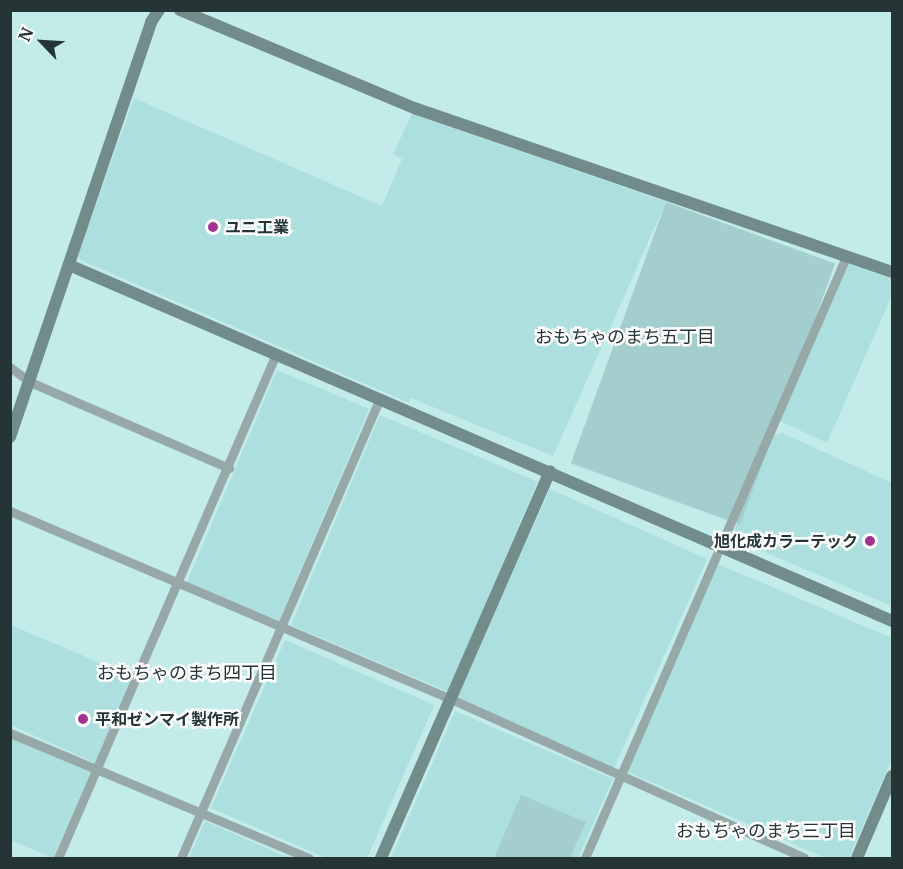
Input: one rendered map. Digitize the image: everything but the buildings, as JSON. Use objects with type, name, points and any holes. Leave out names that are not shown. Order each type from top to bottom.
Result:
[{"type":"street","points":[[10,437],[151,22],[159,10]]},
{"type":"street","points":[[180,10],[417,109],[892,272]]},
{"type":"street","points":[[585,858],[846,257]]},
{"type":"street","points":[[69,265],[550,471],[892,621]]},
{"type":"street","points":[[58,858],[229,468],[276,354]]},
{"type":"street","points":[[10,367],[30,382],[229,468]]},
{"type":"street","points":[[181,858],[380,398]]},
{"type":"street","points":[[381,858],[550,471]]},
{"type":"street","points":[[10,511],[451,699],[804,858]]},
{"type":"street","points":[[10,733],[309,858]]},
{"type":"street","points":[[856,858],[892,776]]},
{"type":"shaded area","points":[[134,98],[382,206],[402,159],[393,154],[412,114],[666,202],[553,456],[411,398],[409,403],[81,260],[78,255]]},
{"type":"shaded area","points":[[666,202],[835,264],[740,525],[571,463]]},
{"type":"shaded area","points":[[848,264],[892,279],[892,295],[827,443],[780,421]]},
{"type":"shaded area","points":[[277,370],[369,409],[279,621],[187,582]]},
{"type":"shaded area","points":[[380,415],[537,482],[448,692],[291,625]]},
{"type":"shaded area","name":"旭化成カラーテック","points":[[782,433],[892,483],[892,606],[731,538],[773,436]]},
{"type":"shaded area","points":[[550,489],[707,559],[614,768],[457,698]]},
{"type":"shaded area","points":[[720,565],[892,638],[892,759],[849,858],[826,858],[628,772],[716,566]]},
{"type":"shaded area","points":[[11,625],[133,677],[95,763],[11,725]]},
{"type":"shaded area","points":[[285,640],[434,705],[367,858],[326,858],[211,808]]},
{"type":"shaded area","points":[[455,711],[613,779],[578,858],[391,858]]},
{"type":"shaded area","points":[[10,737],[91,771],[53,858],[11,840]]},
{"type":"shaded area","points":[[521,795],[586,822],[570,858],[494,858]]},
{"type":"shaded area","points":[[205,821],[289,858],[189,858]]},
{"type":"place","name":"ユニ工業","points":[[213,227]]},
{"type":"place","name":"旭化成カラーテック","points":[[870,541]]},
{"type":"place","name":"平和ゼンマイ製作所","points":[[83,719]]},
{"type":"district","name":"おもちゃのまち五丁目","points":[[625,337]]},
{"type":"district","name":"おもちゃのまち四丁目","points":[[187,673]]},
{"type":"district","name":"おもちゃのまち三丁目","points":[[766,831]]}]
